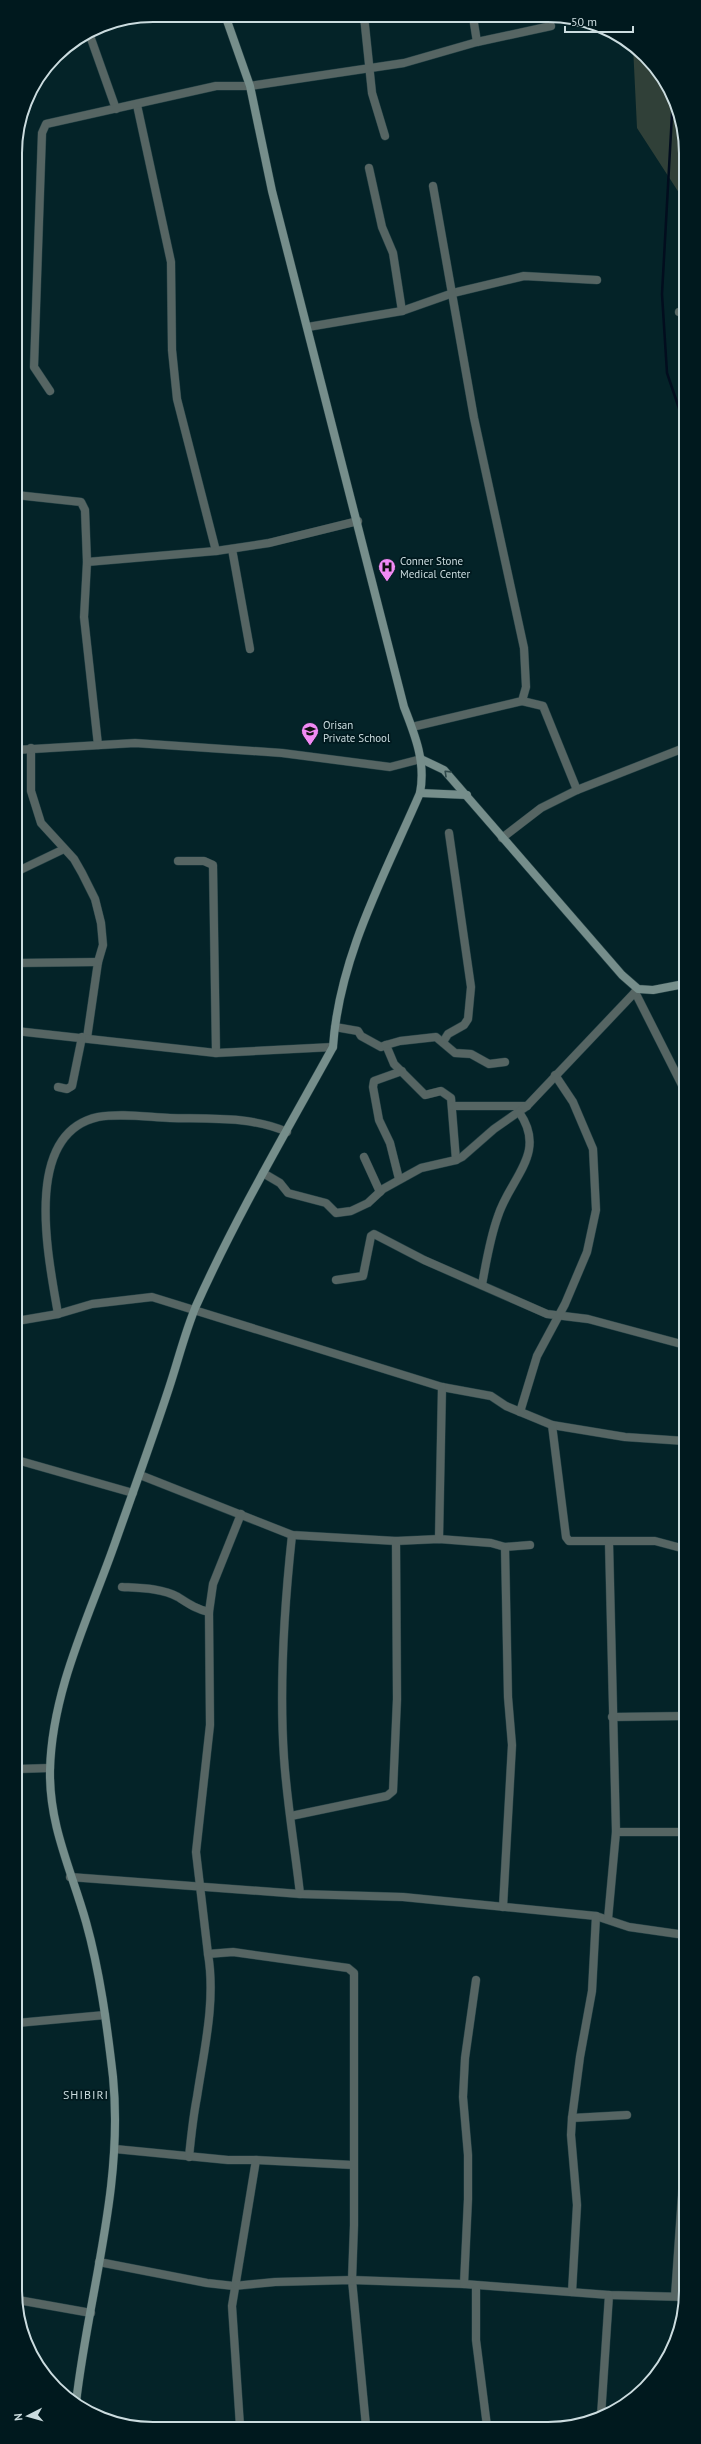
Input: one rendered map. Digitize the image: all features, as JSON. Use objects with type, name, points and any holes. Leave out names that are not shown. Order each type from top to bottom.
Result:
[{"type":"main road","points":[[77,2397],[109,2206],[115,2149],[113,2082],[105,2015],[90,1940],[60,1846],[52,1806],[50,1768],[56,1725],[67,1670],[140,1475],[195,1309],[263,1173],[333,1047],[335,1027],[344,981],[354,946],[420,793],[422,780],[421,759],[412,727],[404,707],[358,521],[272,191],[250,86],[226,22]]},
{"type":"main road","points":[[421,759],[444,770],[637,991],[653,990],[679,985]]},
{"type":"main road","points":[[420,793],[466,795]]},
{"type":"street","points":[[365,22],[372,93],[385,136]]},
{"type":"street","points":[[474,22],[477,42]]},
{"type":"street","points":[[50,391],[34,367],[42,133],[46,124],[55,120],[137,105],[216,86],[250,86],[404,62],[477,42],[551,26]]},
{"type":"street","points":[[91,38],[116,109]]},
{"type":"street","points":[[137,105],[171,262],[172,350],[177,399],[216,551]]},
{"type":"street","points":[[369,168],[382,227],[393,253],[402,311]]},
{"type":"street","points":[[433,186],[474,418],[524,648],[526,687],[522,701]]},
{"type":"street","points":[[308,327],[402,311],[453,293],[524,276],[597,280]]},
{"type":"street","points":[[22,496],[81,502],[85,510],[87,562],[84,617],[98,744]]},
{"type":"street","points":[[87,562],[232,549],[269,543],[358,521]]},
{"type":"street","points":[[232,549],[250,649]]},
{"type":"street","points":[[412,727],[522,701],[543,706],[577,790]]},
{"type":"street","points":[[22,749],[135,743],[282,753],[390,767],[421,759]]},
{"type":"street","points":[[31,748],[32,792],[41,823],[74,859],[95,899],[103,945],[98,962],[84,1038],[72,1086],[67,1089],[58,1087]]},
{"type":"street","points":[[502,838],[541,808],[577,790],[679,750]]},
{"type":"street","points":[[443,1042],[448,1034],[464,1025],[468,1019],[471,987],[449,833]]},
{"type":"street","points":[[22,869],[64,849]]},
{"type":"street","points":[[178,861],[204,861],[213,865],[216,1053]]},
{"type":"street","points":[[22,963],[98,962]]},
{"type":"street","points":[[263,1173],[280,1183],[288,1193],[326,1203],[336,1213],[351,1211],[368,1203],[380,1192],[399,1179],[421,1168],[456,1160],[494,1129],[528,1106],[555,1075],[637,991],[679,1079]]},
{"type":"street","points":[[335,1027],[358,1031],[361,1036],[381,1047],[400,1041],[436,1037],[443,1042],[450,1051],[455,1053],[470,1054],[490,1064],[504,1062]]},
{"type":"street","points":[[22,1032],[216,1053],[333,1047]]},
{"type":"street","points":[[386,1045],[394,1064],[425,1095],[440,1091],[451,1098],[453,1106],[456,1160]]},
{"type":"street","points":[[399,1179],[390,1143],[379,1120],[373,1087],[374,1081],[402,1071]]},
{"type":"street","points":[[520,1412],[537,1356],[565,1304],[587,1252],[596,1210],[593,1149],[573,1102],[555,1075]]},
{"type":"street","points":[[453,1106],[528,1106]]},
{"type":"street","points":[[482,1285],[498,1214],[523,1169],[528,1154],[531,1138],[527,1123],[519,1112]]},
{"type":"street","points":[[58,1314],[44,1212],[53,1162],[65,1134],[97,1118],[124,1116],[213,1119],[270,1124],[287,1132]]},
{"type":"street","points":[[364,1157],[380,1192]]},
{"type":"street","points":[[336,1280],[363,1276],[371,1236],[374,1234],[424,1260],[530,1308],[558,1316],[570,1316],[622,1326],[679,1343]]},
{"type":"street","points":[[22,1320],[58,1314],[92,1304],[152,1297],[195,1309],[442,1387],[491,1396],[520,1412],[552,1426],[625,1437],[679,1441]]},
{"type":"street","points":[[438,1539],[442,1387]]},
{"type":"street","points":[[552,1426],[566,1537],[569,1541],[655,1541],[679,1547]]},
{"type":"street","points":[[22,1461],[133,1493]]},
{"type":"street","points":[[140,1475],[292,1535],[396,1541],[438,1539],[490,1543],[505,1547],[530,1545]]},
{"type":"street","points":[[189,2157],[197,2095],[206,2047],[210,1969],[196,1852],[210,1725],[209,1612],[213,1584],[241,1514]]},
{"type":"street","points":[[292,1535],[284,1624],[282,1698],[284,1759],[300,1894]]},
{"type":"street","points":[[291,1816],[386,1796],[393,1792],[397,1699],[396,1541]]},
{"type":"street","points":[[608,1919],[616,1832],[612,1717],[609,1542]]},
{"type":"street","points":[[503,1907],[512,1745],[508,1697],[505,1547]]},
{"type":"street","points":[[122,1588],[153,1590],[178,1597],[195,1609],[209,1612]]},
{"type":"street","points":[[612,1717],[679,1716]]},
{"type":"street","points":[[22,1768],[50,1768]]},
{"type":"street","points":[[616,1832],[679,1832]]},
{"type":"street","points":[[70,1877],[300,1894],[403,1897],[596,1916],[630,1928],[679,1934]]},
{"type":"street","points":[[572,2292],[577,2204],[572,2118],[580,2057],[592,1991],[596,1916]]},
{"type":"street","points":[[208,1954],[233,1952],[348,1968],[354,1973],[354,2165],[352,2280],[366,2422]]},
{"type":"street","points":[[464,2284],[468,2200],[468,2155],[462,2097],[465,2058],[476,1980]]},
{"type":"street","points":[[22,2023],[105,2015]]},
{"type":"street","points":[[572,2118],[627,2115]]},
{"type":"street","points":[[115,2149],[189,2157],[354,2165]]},
{"type":"street","points":[[240,2422],[233,2338],[234,2286],[256,2160]]},
{"type":"street","points":[[674,2296],[679,2230]]},
{"type":"street","points":[[99,2262],[207,2283],[234,2286],[275,2282],[352,2280],[464,2284],[609,2295],[679,2296]]},
{"type":"street","points":[[476,2286],[476,2340],[486,2422]]},
{"type":"street","points":[[601,2410],[609,2295]]},
{"type":"street","points":[[22,2301],[91,2313]]},
{"type":"green space","points":[[633,54],[641,60],[657,80],[672,111],[679,145],[679,193],[637,128]]},
{"type":"waterway","points":[[672,112],[662,294],[667,373],[679,408]]},
{"type":"place","name":"Conner Stone Medical Center","points":[[387,582]]},
{"type":"place","name":"Orisan Private School","points":[[310,746]]},
{"type":"district","name":"SHIBIRI","points":[[86,2094]]}]
